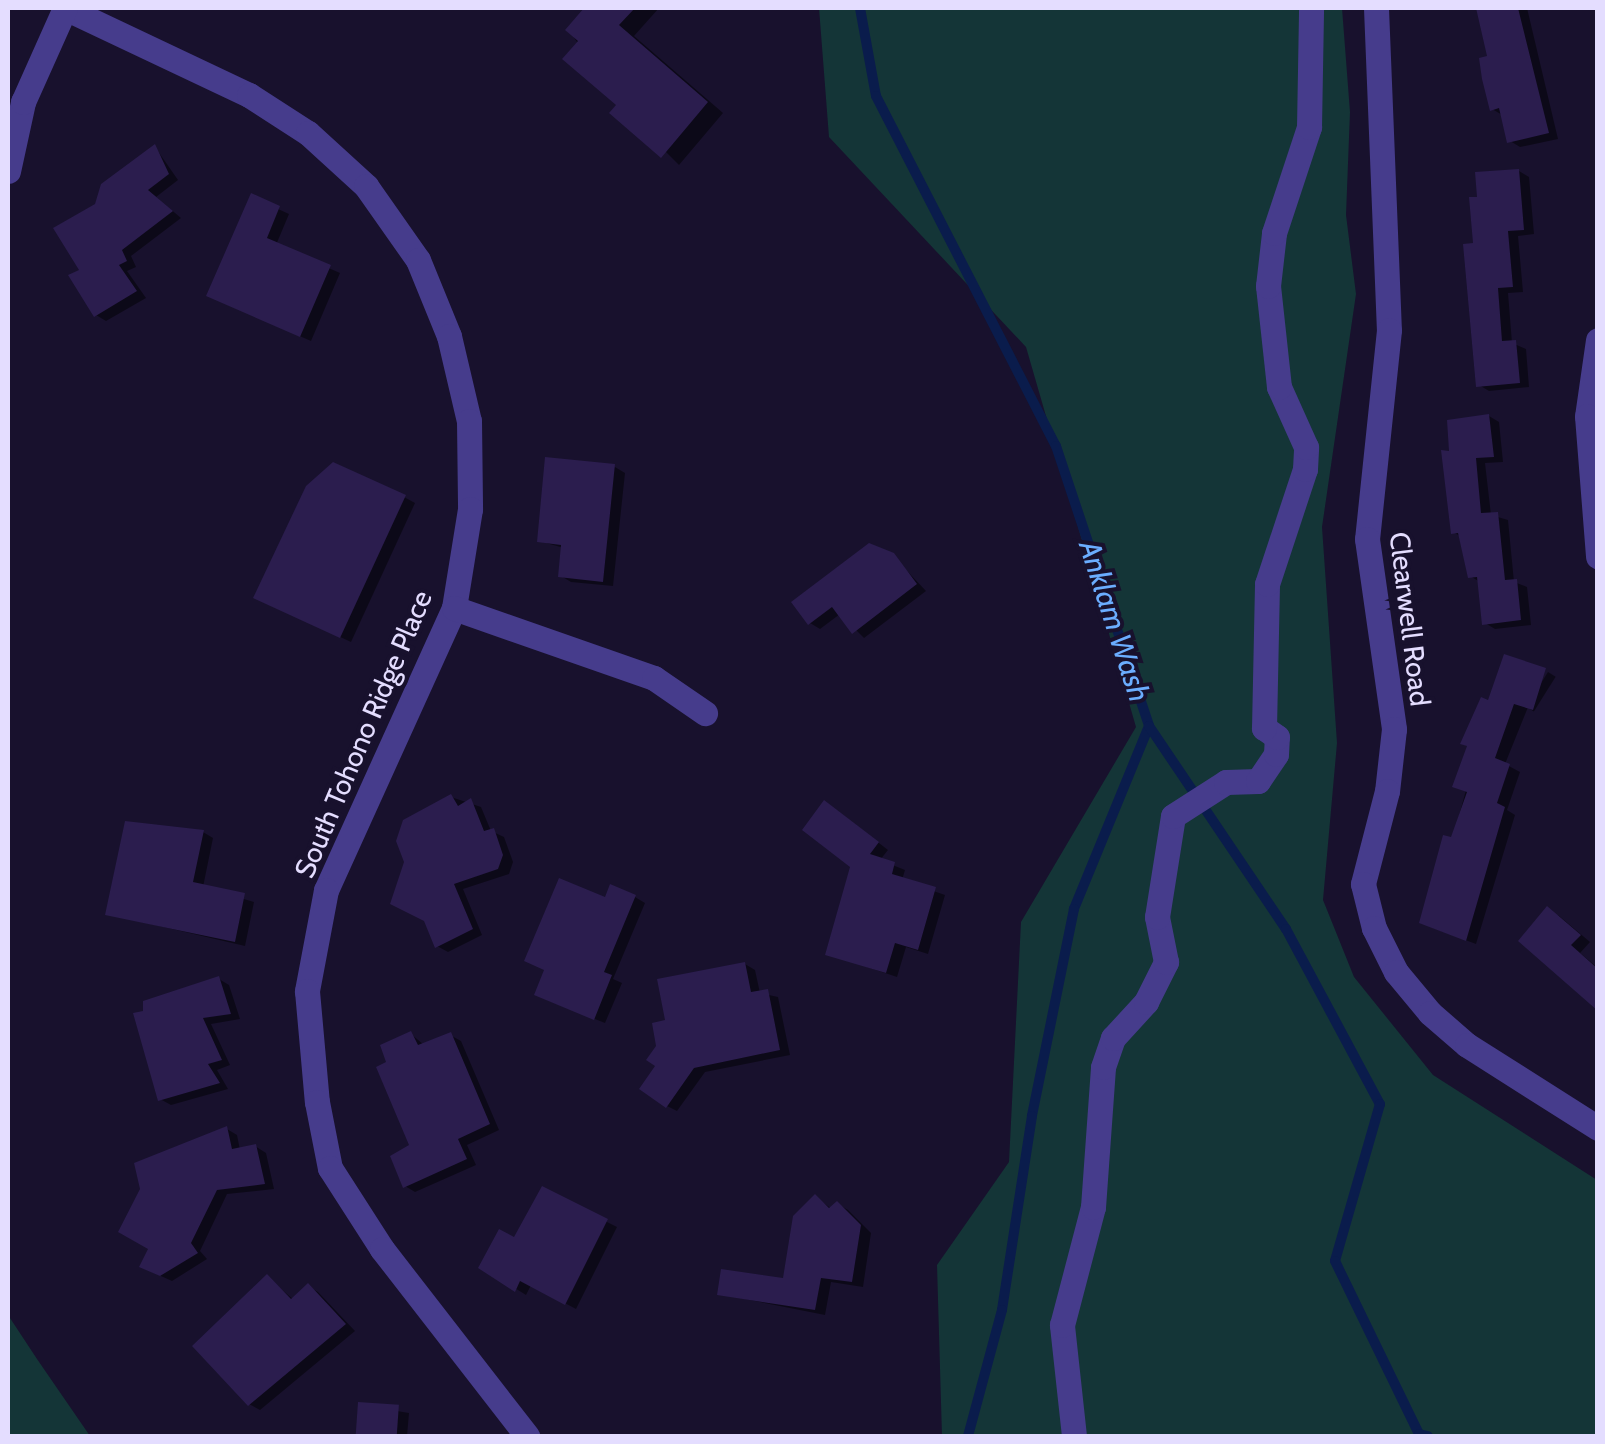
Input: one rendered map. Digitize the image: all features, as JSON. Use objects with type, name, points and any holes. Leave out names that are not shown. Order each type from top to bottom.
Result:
[{"type":"street","points":[[8,171],[24,102],[65,8]]},
{"type":"street","name":"South Tohono Ridge Place","points":[[65,8],[249,95],[308,133],[366,186],[418,260],[449,336],[468,421],[470,510],[454,608],[326,890],[307,990],[316,1102],[330,1168],[382,1249],[527,1436]]},
{"type":"street","points":[[1074,1436],[1062,1324],[1093,1207],[1104,1067],[1113,1038],[1146,1002],[1166,962],[1158,918],[1173,816],[1226,782],[1258,781],[1276,754],[1277,737],[1264,728],[1267,584],[1305,469],[1306,447],[1280,386],[1268,286],[1274,233],[1309,127],[1311,8]]},
{"type":"street","name":"Clearwell Road","points":[[1376,8],[1389,330],[1366,539],[1394,729],[1387,791],[1364,884],[1374,928],[1396,972],[1430,1014],[1466,1045],[1598,1128]]},
{"type":"street","points":[[1598,340],[1587,416],[1598,557]]},
{"type":"street","points":[[454,608],[654,678],[705,713]]},
{"type":"green space","points":[[819,8],[1342,8],[1350,112],[1346,215],[1356,294],[1322,527],[1337,743],[1323,900],[1354,977],[1433,1075],[1597,1180],[1597,1436],[942,1436],[937,1265],[1009,1162],[1021,922],[1136,727],[1026,347],[829,137]]},
{"type":"green space","points":[[8,1315],[37,1359],[90,1436],[8,1436]]},
{"type":"building","points":[[584,8],[635,8],[619,25],[708,102],[661,158],[609,113],[616,105],[562,59],[578,41],[565,30]]},
{"type":"building","points":[[1476,8],[1518,8],[1549,133],[1507,143],[1499,108],[1490,111],[1482,79],[1479,58],[1487,56]]},
{"type":"building","points":[[155,144],[169,174],[148,190],[173,211],[122,250],[127,261],[119,265],[137,291],[94,317],[68,275],[79,270],[53,228],[95,204],[101,184]]},
{"type":"building","points":[[1519,169],[1524,230],[1508,231],[1513,287],[1498,288],[1502,341],[1516,340],[1520,383],[1476,387],[1463,244],[1473,243],[1469,197],[1477,197],[1475,172]]},
{"type":"building","points":[[251,193],[280,206],[267,238],[331,265],[300,337],[206,296]]},
{"type":"building","points":[[1489,414],[1494,457],[1476,458],[1481,513],[1498,512],[1505,580],[1517,579],[1521,620],[1482,625],[1477,577],[1468,578],[1458,533],[1451,534],[1441,450],[1449,451],[1447,420]]},
{"type":"building","points":[[545,457],[615,464],[603,582],[558,577],[561,545],[537,542]]},
{"type":"building","points":[[333,462],[406,495],[340,638],[253,598],[306,486]]},
{"type":"building","points":[[869,543],[894,553],[917,584],[852,634],[832,607],[808,625],[791,602]]},
{"type":"building","points":[[1504,654],[1546,668],[1533,710],[1514,704],[1495,758],[1510,764],[1497,803],[1505,807],[1466,941],[1419,923],[1443,835],[1451,837],[1467,792],[1452,787],[1467,746],[1460,744],[1481,697],[1488,700]]},
{"type":"building","points":[[451,794],[458,806],[471,798],[484,831],[494,828],[503,855],[498,869],[454,884],[473,929],[435,948],[424,921],[390,904],[404,862],[396,841],[403,820]]},
{"type":"building","points":[[824,800],[879,842],[870,854],[895,862],[892,874],[936,887],[918,950],[895,943],[886,973],[825,955],[850,867],[802,830]]},
{"type":"building","points":[[125,821],[204,830],[193,882],[245,893],[235,942],[105,915]]},
{"type":"building","points":[[559,878],[605,897],[610,884],[636,895],[604,972],[612,975],[594,1020],[534,995],[544,970],[524,961]]},
{"type":"building","points":[[1547,906],[1581,935],[1571,945],[1598,969],[1598,1011],[1518,941]]},
{"type":"building","points":[[745,962],[751,992],[768,989],[780,1050],[694,1068],[666,1108],[639,1089],[655,1066],[646,1060],[656,1046],[652,1023],[665,1020],[657,979]]},
{"type":"building","points":[[219,976],[231,1014],[203,1018],[222,1060],[208,1064],[220,1083],[158,1101],[133,1013],[143,1011],[143,1001]]},
{"type":"building","points":[[411,1031],[418,1045],[451,1032],[490,1124],[458,1139],[467,1159],[403,1188],[390,1156],[409,1145],[376,1067],[386,1062],[380,1045]]},
{"type":"building","points":[[227,1126],[232,1149],[256,1144],[265,1184],[217,1190],[191,1243],[198,1253],[160,1276],[139,1267],[148,1249],[118,1232],[140,1189],[134,1163]]},
{"type":"building","points":[[542,1186],[608,1219],[565,1305],[520,1281],[515,1292],[478,1268],[499,1229],[514,1237]]},
{"type":"building","points":[[815,1194],[829,1208],[837,1201],[861,1225],[852,1282],[821,1278],[815,1310],[717,1295],[721,1269],[783,1278],[793,1216]]},
{"type":"building","points":[[267,1274],[291,1299],[308,1283],[346,1324],[248,1406],[192,1346]]},
{"type":"building","points":[[358,1402],[399,1405],[397,1436],[356,1436]]},
{"type":"waterway","name":"Anklam Wash","points":[[860,8],[876,96],[1056,446],[1149,726],[1074,909],[1032,1116],[1002,1310],[968,1436]]},
{"type":"waterway","points":[[1149,726],[1286,929],[1380,1104],[1335,1261],[1419,1434],[1428,1436]]}]
